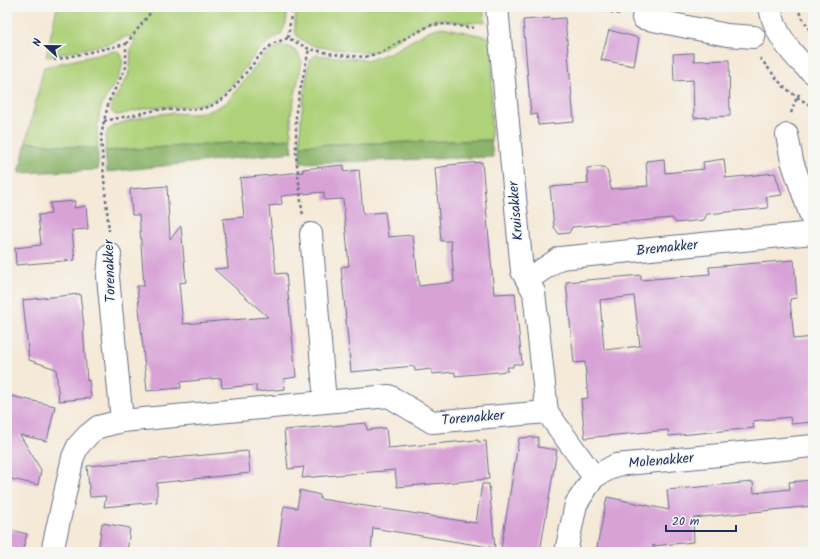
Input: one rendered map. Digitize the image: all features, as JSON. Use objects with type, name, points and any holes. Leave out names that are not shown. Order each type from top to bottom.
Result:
[{"type":"street","points":[[770,7],[778,30],[788,46],[802,64],[813,73]]},
{"type":"street","name":"Kruisakker","points":[[498,17],[522,271],[534,292],[546,412]]},
{"type":"street","points":[[643,18],[727,35],[754,36]]},
{"type":"street","points":[[787,135],[792,161],[813,222]]},
{"type":"street","name":"Bremakker","points":[[527,280],[560,258],[813,233]]},
{"type":"street","points":[[311,234],[325,402]]},
{"type":"street","name":"Torenakker","points":[[110,254],[108,277],[122,422]]},
{"type":"street","name":"Torenakker","points":[[52,552],[73,458],[78,446],[98,427],[122,422],[389,396],[432,422],[546,412]]},
{"type":"street","points":[[546,412],[594,477]]},
{"type":"street","name":"Molenakker","points":[[566,552],[576,504],[594,477],[616,465],[813,446]]},
{"type":"path","points":[[288,38],[292,7]]},
{"type":"path","points":[[587,7],[643,18]]},
{"type":"path","points":[[796,7],[813,33]]},
{"type":"path","points":[[54,60],[126,44],[151,12]]},
{"type":"path","points":[[104,121],[157,110],[200,109],[211,106],[226,97],[262,53],[274,43],[288,38],[309,49],[339,55],[365,57],[383,52],[431,25],[447,24],[470,28],[498,17]]},
{"type":"path","name":"Torenakker","points":[[110,254],[101,137],[109,101],[126,67],[126,44]]},
{"type":"path","points":[[309,49],[296,110],[296,155],[302,211],[311,234]]},
{"type":"path","points":[[787,135],[789,119],[797,97],[801,91]]},
{"type":"green space","points":[[57,7],[288,7],[286,23],[281,34],[256,53],[229,89],[212,101],[190,106],[147,108],[115,115],[111,111],[112,103],[128,76],[131,48],[135,41],[128,36],[111,43],[46,57]]},
{"type":"green space","points":[[296,7],[483,7],[485,22],[466,23],[435,20],[426,23],[378,51],[367,53],[318,47],[306,43],[297,36],[295,31]]},
{"type":"green space","points":[[442,27],[493,38],[491,140],[300,145],[301,116],[309,61],[316,55],[369,60],[394,51],[430,30]]},
{"type":"green space","points":[[281,46],[289,47],[297,52],[302,62],[291,114],[291,139],[105,151],[106,135],[108,130],[115,125],[153,115],[169,113],[193,114],[212,110],[226,103],[264,56]]},
{"type":"green space","points":[[114,51],[121,54],[122,65],[119,76],[100,110],[97,137],[98,149],[26,142],[44,67]]},
{"type":"green space","points":[[291,139],[293,152],[107,172],[105,151]]},
{"type":"green space","points":[[491,140],[493,157],[300,163],[300,145]]},
{"type":"green space","points":[[26,142],[98,149],[98,170],[19,173]]},
{"type":"building","points":[[565,18],[574,122],[538,125],[537,114],[531,115],[523,20]]},
{"type":"building","points":[[609,30],[639,38],[634,66],[601,60]]},
{"type":"building","points":[[694,53],[694,61],[729,60],[730,116],[694,118],[693,80],[674,81],[673,54]]},
{"type":"building","points":[[664,159],[665,173],[704,169],[703,162],[724,159],[726,178],[775,173],[782,195],[766,197],[768,208],[707,214],[704,220],[676,223],[672,218],[572,227],[569,233],[559,234],[554,227],[550,187],[588,184],[587,168],[597,167],[604,167],[607,171],[611,189],[648,186],[646,161]]},
{"type":"building","points":[[482,162],[494,294],[515,293],[522,364],[513,364],[513,367],[507,367],[508,371],[455,376],[455,372],[432,374],[431,369],[415,371],[414,366],[351,372],[341,267],[349,266],[343,199],[324,200],[324,192],[281,196],[282,204],[269,206],[276,274],[286,273],[296,377],[284,379],[285,389],[256,392],[256,385],[222,388],[221,378],[180,382],[181,388],[147,391],[137,286],[144,286],[139,215],[132,215],[130,189],[167,186],[170,239],[181,226],[186,282],[179,283],[183,324],[268,317],[214,269],[228,268],[223,219],[244,217],[240,178],[303,172],[303,169],[344,165],[344,172],[359,170],[363,214],[385,212],[388,237],[413,235],[419,286],[454,282],[451,241],[441,241],[435,168],[448,165]]},
{"type":"building","points":[[75,201],[74,208],[86,206],[88,229],[72,230],[75,260],[16,265],[15,248],[41,245],[38,215],[51,214],[50,203]]},
{"type":"building","points":[[794,260],[797,298],[790,299],[794,339],[813,337],[813,422],[791,424],[790,417],[753,421],[754,428],[669,436],[668,430],[585,438],[581,399],[588,398],[585,362],[574,363],[566,282],[641,275],[641,280],[710,274],[709,267]],"holes":[[[634,296],[640,346],[604,350],[600,300]]]},
{"type":"building","points":[[80,294],[84,326],[87,381],[89,380],[91,398],[59,401],[56,369],[29,360],[23,300]]},
{"type":"building","points":[[7,395],[55,406],[47,441],[20,435],[41,470],[38,485],[7,478]]},
{"type":"building","points":[[366,423],[367,430],[386,428],[388,448],[478,440],[478,442],[486,441],[489,479],[397,487],[395,470],[302,478],[304,467],[288,469],[284,430]]},
{"type":"building","points":[[538,437],[538,447],[557,450],[540,552],[507,552],[507,549],[501,548],[519,438]]},
{"type":"building","points":[[248,451],[250,473],[157,483],[157,502],[104,507],[106,496],[90,497],[87,466]]},
{"type":"building","points":[[813,480],[813,506],[693,518],[694,542],[652,546],[663,552],[596,552],[607,497],[669,510],[667,490],[753,482],[754,493],[790,489],[789,482]]},
{"type":"building","points":[[482,484],[489,484],[495,548],[373,528],[371,552],[277,552],[284,506],[297,508],[300,490],[320,495],[320,499],[476,523]]},
{"type":"building","points":[[102,523],[130,528],[127,552],[98,552]]},
{"type":"building","points":[[7,529],[27,534],[22,552],[7,552]]}]
